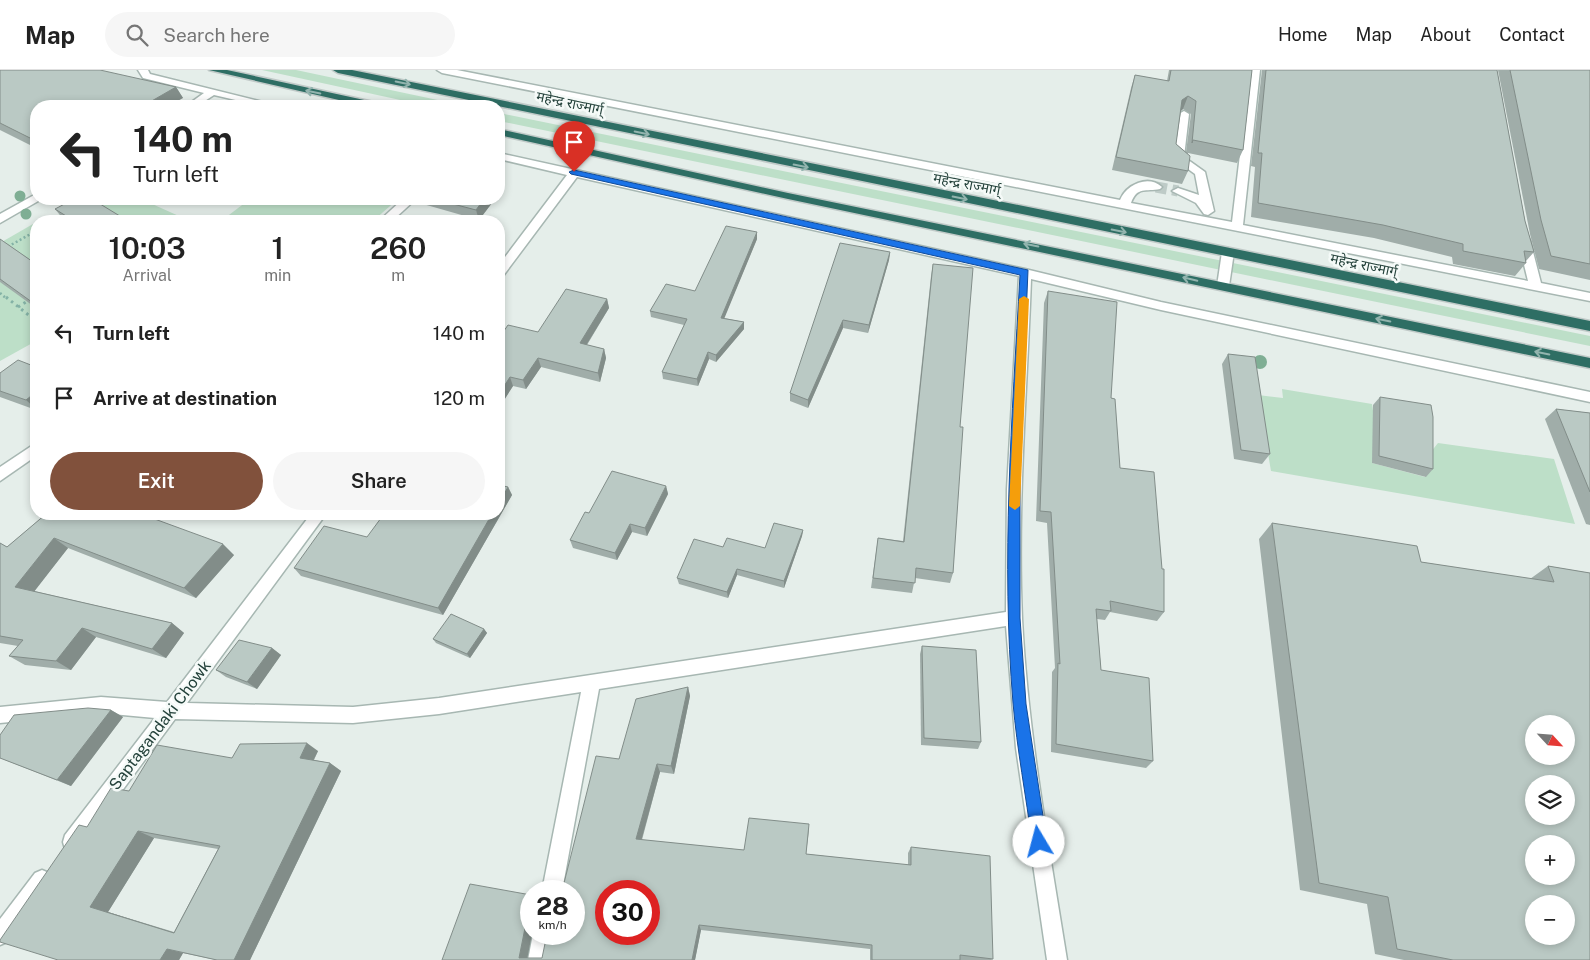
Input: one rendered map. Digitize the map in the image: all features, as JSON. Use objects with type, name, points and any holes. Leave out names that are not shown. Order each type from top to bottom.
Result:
[{"type":"highway","points":[[214,70],[351,100]]},
{"type":"highway","name":"महेन्द्र राज्मार्ग्","points":[[338,70],[485,100]]},
{"type":"highway","name":"महेन्द्र राज्मार्ग्","points":[[505,104],[1590,326]]},
{"type":"highway","points":[[505,133],[1590,363]]},
{"type":"street","points":[[143,70],[146,76],[249,100]]},
{"type":"street","points":[[442,70],[1237,229],[1590,297]]},
{"type":"street","points":[[1237,229],[1255,70]]},
{"type":"street","points":[[199,100],[212,91]]},
{"type":"street","points":[[1184,114],[1178,158],[1200,172],[1212,224]]},
{"type":"street","points":[[505,157],[1025,273],[1170,308],[1590,397]]},
{"type":"street","points":[[505,265],[574,172]]},
{"type":"street","points":[[1124,206],[1129,193],[1141,184],[1156,187]]},
{"type":"street","points":[[1178,191],[1189,194],[1207,206]]},
{"type":"street","points":[[0,220],[30,202]]},
{"type":"street","points":[[392,215],[403,205]]},
{"type":"street","points":[[1520,225],[1536,287]]},
{"type":"street","points":[[1223,286],[1228,252]]},
{"type":"street","points":[[1025,273],[1015,459],[1014,618],[1019,704],[1057,960]]},
{"type":"street","points":[[0,475],[30,452]]},
{"type":"street","name":"Saptagandaki Chowk","points":[[0,935],[172,711],[315,520]]},
{"type":"street","points":[[0,715],[101,704],[172,711],[353,715],[439,706],[592,681],[1014,618]]},
{"type":"street","points":[[554,880],[592,681]]},
{"type":"street","points":[[538,960],[541,945]]},
{"type":"path","points":[[0,251],[30,234]]},
{"type":"path","points":[[0,293],[30,316]]},
{"type":"path","points":[[18,307],[30,300]]},
{"type":"green space","points":[[262,70],[296,70],[438,100],[400,100]]},
{"type":"green space","points":[[505,114],[1590,336],[1590,346],[505,122]]},
{"type":"green space","points":[[76,205],[154,205],[177,215],[59,215]]},
{"type":"green space","points":[[242,205],[391,205],[380,215],[229,215]]},
{"type":"green space","points":[[30,226],[30,344],[0,361],[0,243]]},
{"type":"green space","points":[[1282,389],[1372,404],[1376,430],[1372,463],[1425,477],[1426,458],[1438,443],[1554,459],[1575,524],[1271,471],[1258,395],[1283,398]]},
{"type":"building","points":[[0,70],[100,70],[176,87],[153,100],[30,100],[30,138],[0,123]]},
{"type":"building","points":[[1171,70],[1252,70],[1243,150],[1193,140],[1192,143],[1196,101],[1188,96],[1182,100],[1176,144],[1190,156],[1188,171],[1116,157],[1135,75],[1169,81]]},
{"type":"building","points":[[1266,70],[1497,70],[1525,221],[1534,252],[1524,251],[1526,263],[1463,251],[1463,244],[1383,225],[1258,203],[1262,153],[1258,153]]},
{"type":"building","points":[[1510,70],[1590,70],[1590,264],[1551,256],[1541,220]]},
{"type":"building","points":[[63,205],[102,205],[118,215],[64,215],[55,209]]},
{"type":"building","points":[[457,205],[480,205],[476,210]]},
{"type":"building","points":[[726,226],[757,232],[721,318],[744,322],[716,355],[708,352],[697,379],[662,372],[687,319],[650,311],[666,284],[695,291]]},
{"type":"building","points":[[0,239],[30,260],[30,301],[0,279]]},
{"type":"building","points":[[840,243],[890,252],[869,325],[843,320],[808,400],[790,393]]},
{"type":"building","points":[[933,264],[973,268],[960,427],[963,427],[953,573],[916,568],[915,583],[873,578],[878,538],[904,542]]},
{"type":"building","points":[[566,289],[607,299],[580,343],[604,349],[598,373],[538,358],[523,380],[510,377],[505,385],[505,329],[508,325],[538,332]]},
{"type":"building","points":[[1048,291],[1117,302],[1111,398],[1115,399],[1120,468],[1154,472],[1162,569],[1164,569],[1164,612],[1110,601],[1111,611],[1096,609],[1101,670],[1149,678],[1153,761],[1056,744],[1058,663],[1060,664],[1051,512],[1040,511]]},
{"type":"building","points":[[1228,354],[1255,357],[1270,454],[1241,450]]},
{"type":"building","points":[[18,360],[30,365],[30,397],[26,400],[0,391],[0,373]]},
{"type":"building","points":[[1380,397],[1431,405],[1433,417],[1433,469],[1379,456]]},
{"type":"building","points":[[1556,409],[1590,413],[1590,492]]},
{"type":"building","points":[[612,471],[666,486],[645,528],[630,524],[615,553],[570,540],[585,512],[589,513]]},
{"type":"building","points":[[39,520],[157,520],[223,544],[184,588],[54,538],[15,587],[172,623],[152,649],[82,628],[56,661],[9,656],[23,640],[0,636],[0,543],[7,547]]},
{"type":"building","points":[[380,520],[489,520],[438,608],[294,568],[324,526],[367,537]]},
{"type":"building","points":[[774,523],[803,530],[784,581],[737,569],[727,592],[677,578],[694,539],[723,547],[727,538],[765,548]]},
{"type":"building","points":[[1272,523],[1417,546],[1421,562],[1554,582],[1548,566],[1590,573],[1590,960],[1453,960],[1397,949],[1388,897],[1319,883]]},
{"type":"building","points":[[451,614],[484,629],[467,654],[433,639]]},
{"type":"building","points":[[239,640],[272,648],[247,682],[216,670]]},
{"type":"building","points":[[922,646],[976,650],[981,742],[924,738]]},
{"type":"building","points":[[688,687],[671,766],[657,764],[636,839],[744,850],[749,818],[809,824],[806,854],[911,865],[911,847],[990,856],[993,959],[960,955],[960,960],[872,960],[872,945],[699,925],[692,960],[442,960],[470,884],[520,893],[520,945],[522,945],[519,958],[542,958],[545,945],[585,945],[585,880],[565,880],[596,756],[619,759],[636,699]]},
{"type":"building","points":[[88,708],[111,710],[57,780],[0,758],[0,735],[14,715]]},
{"type":"building","points":[[307,743],[300,758],[330,763],[234,960],[217,960],[167,949],[160,960],[58,960],[0,942],[79,825],[87,827],[111,788],[129,791],[157,745],[232,758],[240,744]],"holes":[[[138,831],[220,846],[174,933],[90,907]]]},
{"type":"tunnel","points":[[1156,187],[1178,191]]},
{"type":"slow traffic","points":[[1015,506],[1015,459],[1024,299]]},
{"type":"route","points":[[574,172],[1025,273],[1015,459],[1014,618],[1019,704],[1039,842]]}]
